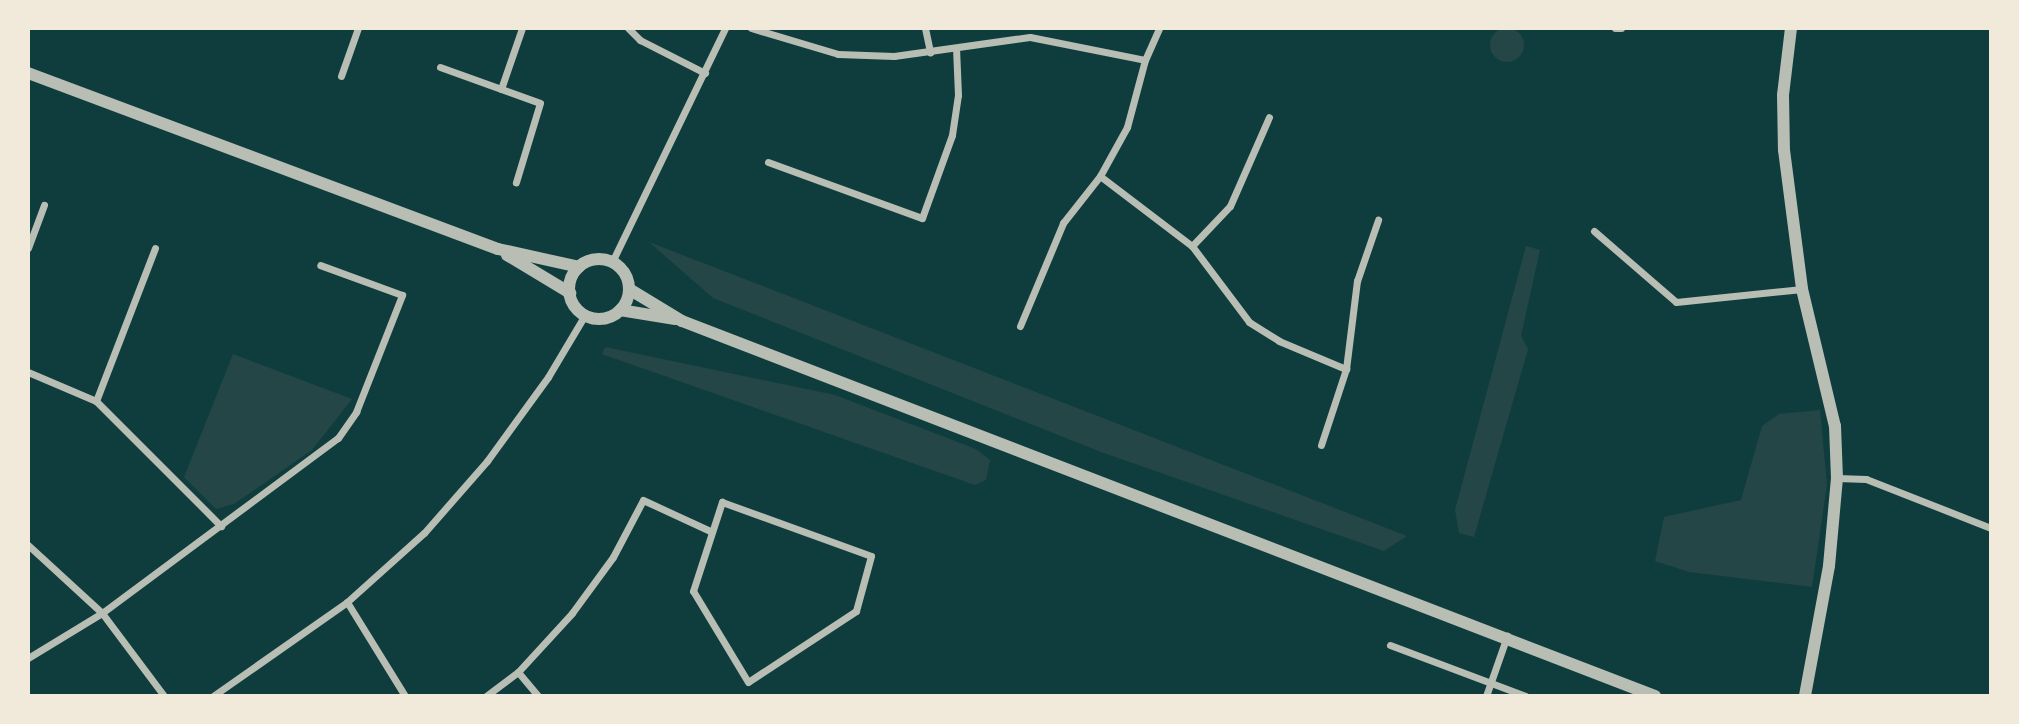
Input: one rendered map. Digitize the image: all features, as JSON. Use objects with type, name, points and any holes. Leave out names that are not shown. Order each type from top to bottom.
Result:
[{"type":"street","points":[[341,76],[358,28]]},
{"type":"street","points":[[501,89],[522,28]]},
{"type":"street","points":[[628,28],[640,40],[705,73]]},
{"type":"street","points":[[612,262],[725,28]]},
{"type":"street","points":[[751,28],[838,54],[930,52],[1030,37],[1144,60]]},
{"type":"street","points":[[925,28],[930,52]]},
{"type":"street","points":[[1020,326],[1063,223],[1100,176],[1127,127],[1144,60],[1159,28]]},
{"type":"street","points":[[1615,28],[1621,28]]},
{"type":"street","points":[[1791,28],[1783,95],[1784,150],[1802,289],[1835,426],[1837,478],[1829,566],[1805,696]]},
{"type":"street","points":[[768,162],[922,218],[952,135],[958,95],[956,47]]},
{"type":"street","points":[[440,67],[540,103],[516,182]]},
{"type":"street","points":[[28,73],[498,249],[579,267],[595,260],[612,262],[624,273],[629,289],[620,310]]},
{"type":"street","points":[[1192,246],[1230,206],[1269,117]]},
{"type":"street","points":[[1100,176],[1192,246],[1249,322],[1279,341],[1346,369]]},
{"type":"street","points":[[28,248],[44,205]]},
{"type":"street","points":[[1321,445],[1346,369],[1357,281],[1378,220]]},
{"type":"street","points":[[1594,231],[1676,302],[1802,289]]},
{"type":"street","points":[[96,401],[155,248]]},
{"type":"street","points":[[498,249],[569,293],[585,315],[604,318],[620,310],[682,321]]},
{"type":"street","points":[[28,658],[103,613],[338,438],[356,412],[402,295],[320,265]]},
{"type":"street","points":[[569,293],[579,267]]},
{"type":"street","points":[[629,289],[682,321],[1507,636],[1655,696]]},
{"type":"street","points":[[213,696],[265,664],[347,602],[424,533],[487,461],[548,377],[585,315]]},
{"type":"street","points":[[28,372],[96,401],[221,526]]},
{"type":"street","points":[[1837,478],[1866,478],[1991,528]]},
{"type":"street","points":[[486,696],[518,672],[572,613],[613,557],[643,500],[710,531]]},
{"type":"street","points":[[722,502],[871,556],[856,611],[748,682],[693,591],[710,531],[722,502]]},
{"type":"street","points":[[28,545],[103,613],[164,696]]},
{"type":"street","points":[[347,602],[405,696]]},
{"type":"street","points":[[1486,696],[1507,636]]},
{"type":"street","points":[[1390,645],[1526,696]]},
{"type":"street","points":[[518,672],[538,696]]},
{"type":"shaded area","points":[[1507,28],[1519,33],[1524,45],[1519,57],[1507,62],[1495,57],[1490,45],[1495,33]]},
{"type":"shaded area","points":[[649,242],[1407,536],[1384,551],[1101,452],[713,298]]},
{"type":"shaded area","points":[[1526,246],[1540,250],[1521,336],[1528,349],[1474,537],[1459,533],[1455,510]]},
{"type":"shaded area","points":[[605,347],[835,395],[976,449],[990,460],[986,480],[975,485],[602,354]]},
{"type":"shaded area","points":[[233,354],[352,399],[312,450],[234,504],[216,509],[184,477]]},
{"type":"shaded area","points":[[1820,410],[1827,485],[1812,587],[1689,572],[1655,561],[1664,517],[1741,500],[1762,426],[1779,414]]}]
